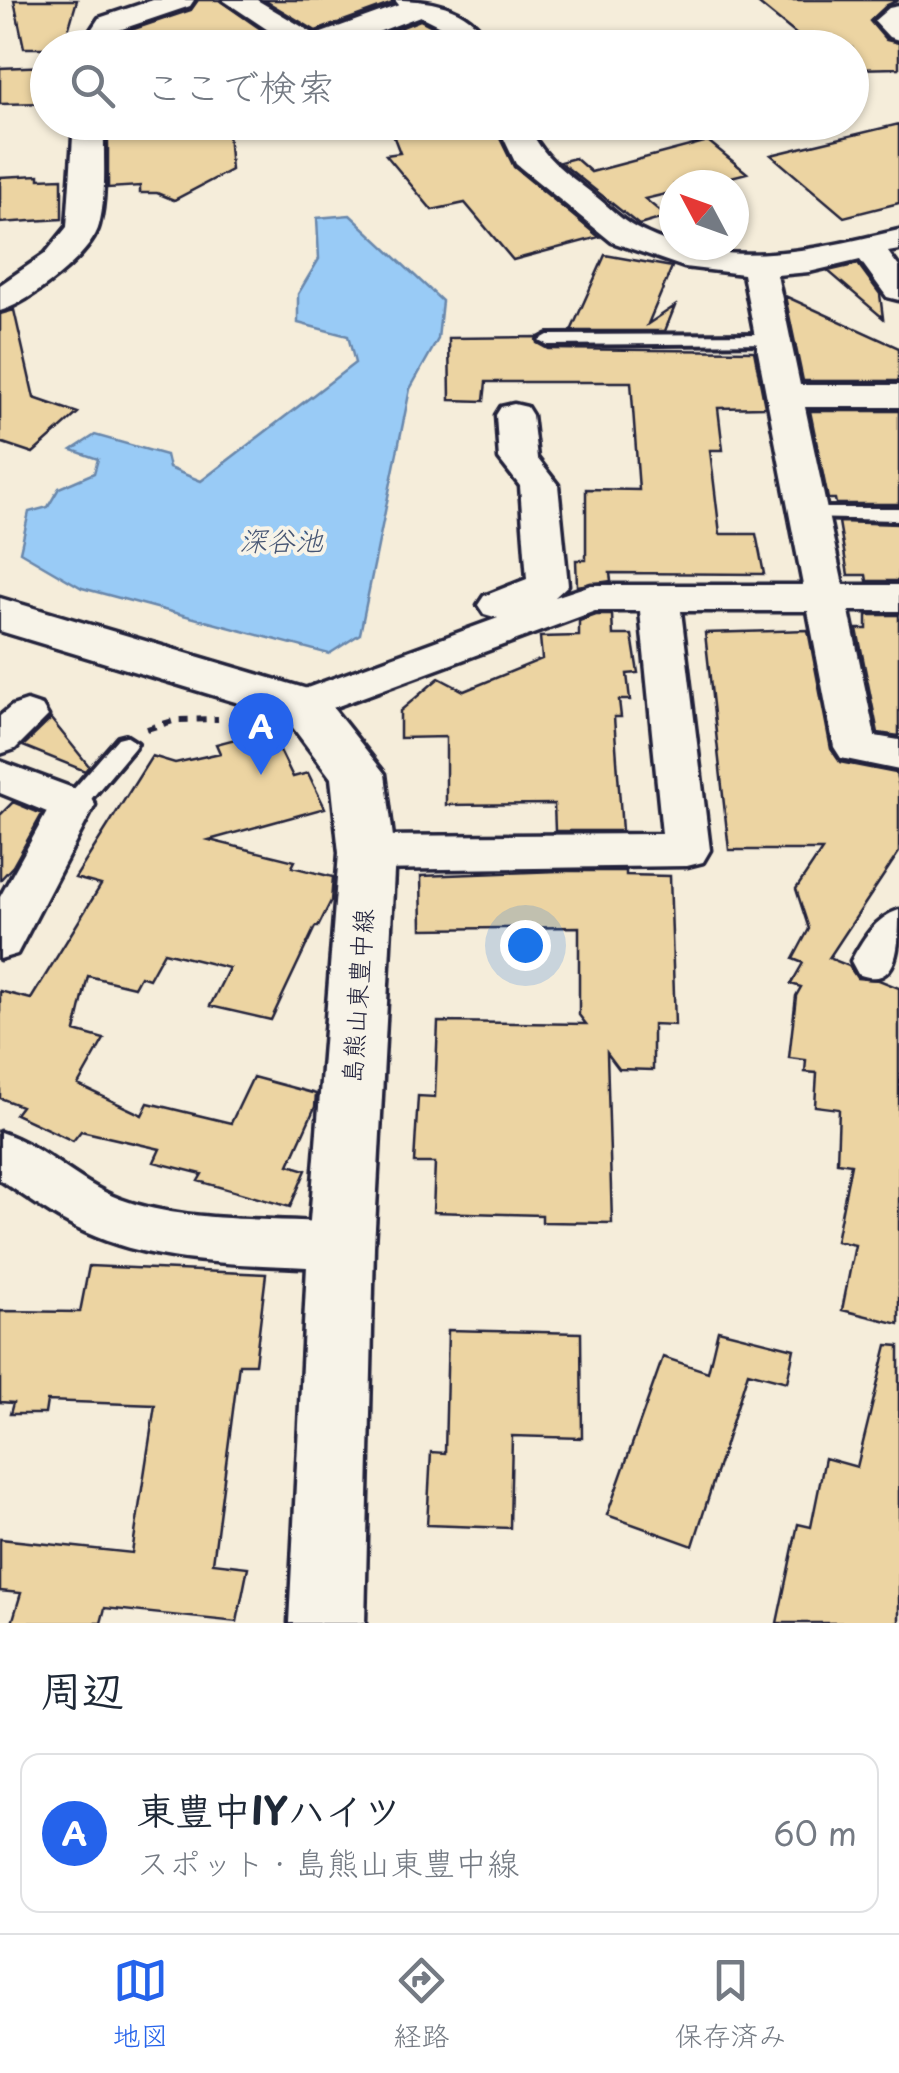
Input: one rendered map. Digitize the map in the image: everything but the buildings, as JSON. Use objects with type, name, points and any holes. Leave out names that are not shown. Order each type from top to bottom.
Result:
[{"type":"street","points":[[105,30],[109,24],[180,0]]},
{"type":"street","points":[[236,0],[288,30]]},
{"type":"street","points":[[353,30],[416,3],[470,30]]},
{"type":"street","points":[[899,14],[888,21],[899,31]]},
{"type":"street","points":[[0,301],[58,261],[83,228],[88,140]]},
{"type":"street","points":[[520,140],[527,157],[624,235],[684,257],[758,266],[809,262],[883,244],[899,290]]},
{"type":"street","points":[[758,266],[856,747],[899,756]]},
{"type":"street","points":[[784,396],[899,396]]},
{"type":"street","points":[[430,659],[433,632],[548,585],[539,485],[518,459],[514,415]]},
{"type":"street","points":[[0,614],[303,705],[591,598],[899,598]]},
{"type":"street","points":[[367,852],[687,850],[659,598]]},
{"type":"street","name":"島熊山東豊中線","points":[[303,705],[358,774],[367,852],[341,1246],[327,1623]]},
{"type":"street","points":[[0,776],[74,806],[0,941]]},
{"type":"street","points":[[0,1152],[102,1216],[162,1234],[341,1246]]},
{"type":"lane","points":[[548,340],[772,339]]},
{"type":"lane","points":[[809,514],[899,514]]},
{"type":"lane","points":[[74,806],[126,743]]},
{"type":"path","points":[[126,743],[139,732],[176,720],[225,718]]},
{"type":"water","name":"深谷池","points":[[350,215],[442,301],[438,339],[410,389],[360,634],[329,654],[82,588],[20,552],[29,512],[48,507],[59,488],[94,473],[98,459],[72,450],[95,435],[166,455],[169,468],[201,481],[355,363],[348,336],[298,323],[298,294],[319,259],[317,218]]},
{"type":"place","name":"東豊中IYハイツ","points":[[261,775]]}]
